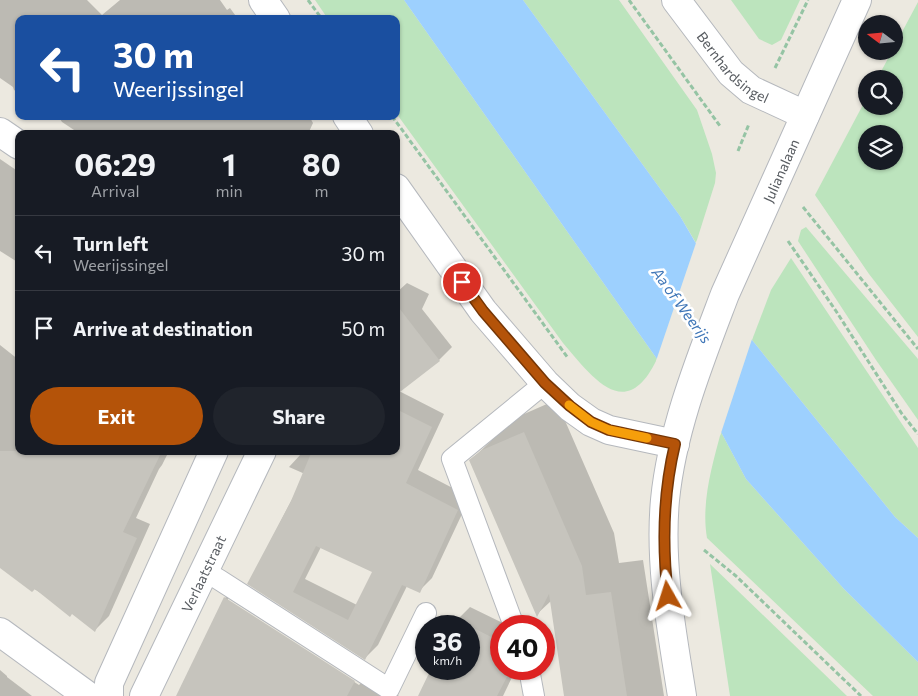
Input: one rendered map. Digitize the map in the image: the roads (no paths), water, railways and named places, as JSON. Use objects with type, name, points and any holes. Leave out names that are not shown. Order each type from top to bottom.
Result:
[{"type":"street","points":[[263,0],[273,15]]},
{"type":"street","name":"Bernhardsingel","points":[[676,0],[731,73],[751,90],[805,115]]},
{"type":"street","name":"Julianalaan","points":[[682,696],[665,567],[664,514],[672,457],[706,343],[725,294],[857,0]]},
{"type":"street","points":[[0,132],[15,142]]},
{"type":"street","points":[[400,194],[483,311],[545,383],[591,422],[609,430],[647,438],[672,457]]},
{"type":"street","points":[[108,696],[109,683],[212,455]]},
{"type":"street","name":"Verlaatstraat","points":[[144,696],[260,455]]},
{"type":"street","points":[[0,632],[88,696]]},
{"type":"lane","points":[[510,615],[452,459],[545,383]]},
{"type":"lane","points":[[204,572],[218,579],[389,688],[426,613]]},
{"type":"lane","points":[[531,680],[534,696]]},
{"type":"water","name":"Aa of Weerijs","points":[[404,0],[523,0],[680,216],[752,340],[895,517],[918,538],[918,662],[844,589],[746,479],[721,432],[657,359]]}]
